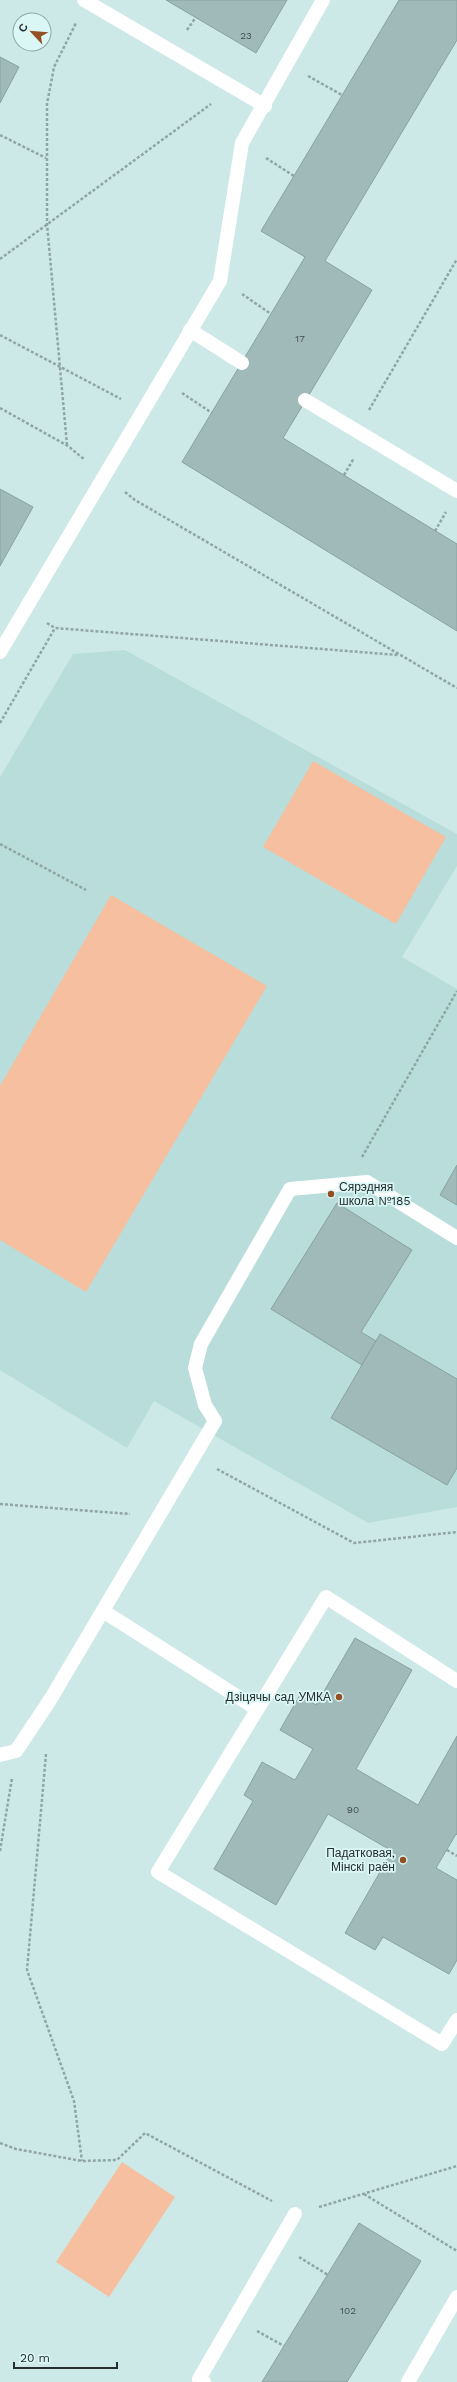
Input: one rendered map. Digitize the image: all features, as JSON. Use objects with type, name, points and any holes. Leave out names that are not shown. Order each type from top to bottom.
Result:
[{"type":"lane","points":[[84,0],[265,106]]},
{"type":"lane","points":[[0,652],[142,410],[220,281],[242,143],[265,106],[323,0]]},
{"type":"lane","points":[[190,330],[242,362]]},
{"type":"lane","points":[[306,400],[457,491]]},
{"type":"lane","points":[[0,1755],[16,1751],[50,1700],[192,1457],[215,1421],[205,1405],[196,1368],[201,1344],[290,1189],[367,1182],[457,1238]]},
{"type":"lane","points":[[457,1681],[326,1597],[158,1872],[442,2044],[457,2020]]},
{"type":"lane","points":[[103,1611],[257,1709]]},
{"type":"lane","points":[[200,2381],[234,2318],[295,2214]]},
{"type":"lane","points":[[408,2382],[457,2297]]},
{"type":"path","points":[[0,408],[68,446],[58,366],[47,224],[47,104],[54,67],[79,16]]},
{"type":"path","points":[[287,65],[342,95]]},
{"type":"path","points":[[0,259],[234,87]]},
{"type":"path","points":[[0,135],[46,158]]},
{"type":"path","points":[[242,143],[294,176]]},
{"type":"path","points":[[357,431],[457,259]]},
{"type":"path","points":[[453,266],[457,268]]},
{"type":"path","points":[[220,281],[272,314]]},
{"type":"path","points":[[0,335],[142,410]]},
{"type":"path","points":[[160,380],[212,412]]},
{"type":"path","points":[[135,500],[457,688]]},
{"type":"path","points":[[24,610],[55,628],[399,655]]},
{"type":"path","points":[[0,723],[55,628]]},
{"type":"path","points":[[0,844],[86,890]]},
{"type":"path","points":[[347,1184],[457,991]]},
{"type":"path","points":[[192,1457],[354,1543],[457,1532]]},
{"type":"path","points":[[0,1504],[158,1517]]},
{"type":"path","points":[[46,1747],[27,1970],[74,2100],[82,2161]]},
{"type":"path","points":[[0,1851],[16,1751]]},
{"type":"path","points":[[447,1850],[457,1856]]},
{"type":"path","points":[[0,2144],[16,2149],[82,2161],[117,2160],[145,2133],[295,2214],[457,2166]]},
{"type":"path","points":[[364,2194],[457,2251]]},
{"type":"path","points":[[277,2244],[328,2275]]},
{"type":"path","points":[[234,2318],[284,2346]]},
{"type":"shaded area","points":[[125,650],[457,834],[457,866],[402,957],[457,989],[457,1507],[368,1523],[154,1401],[127,1448],[0,1370],[0,777],[73,654]]},
{"type":"shaded area","points":[[313,761],[446,837],[396,924],[263,847]]},
{"type":"shaded area","points":[[111,895],[267,986],[86,1292],[0,1240],[0,1086]]},
{"type":"shaded area","points":[[122,2162],[175,2197],[109,2297],[56,2262]]},
{"type":"building","points":[[166,0],[287,0],[256,53]]},
{"type":"building","points":[[399,0],[457,0],[457,40],[325,261],[372,290],[283,438],[457,544],[457,631],[182,462],[305,257],[261,231]]},
{"type":"building","points":[[0,57],[19,67],[0,103]]},
{"type":"building","points":[[0,489],[33,507],[0,566]]},
{"type":"building","points":[[457,1165],[457,1205],[440,1195]]},
{"type":"building","points":[[337,1203],[412,1250],[361,1332],[376,1341],[362,1365],[271,1309]]},
{"type":"building","points":[[380,1334],[457,1379],[457,1468],[447,1485],[331,1418]]},
{"type":"building","points":[[355,1638],[412,1670],[356,1769],[418,1805],[457,1736],[457,1835],[456,1834],[436,1868],[457,1880],[457,1960],[449,1974],[383,1937],[375,1950],[345,1933],[392,1851],[328,1814],[276,1905],[214,1869],[253,1801],[244,1795],[262,1762],[295,1780],[313,1749],[280,1730],[300,1695],[316,1705]]},
{"type":"building","points":[[359,2223],[421,2261],[347,2382],[262,2382]]},
{"type":"place","name":"Сярэдняя школа №185","points":[[331,1194]]},
{"type":"place","name":"Дзіцячы сад УМКА","points":[[339,1697]]},
{"type":"place","name":"Падатковая, Мінскі раён","points":[[403,1860]]}]
